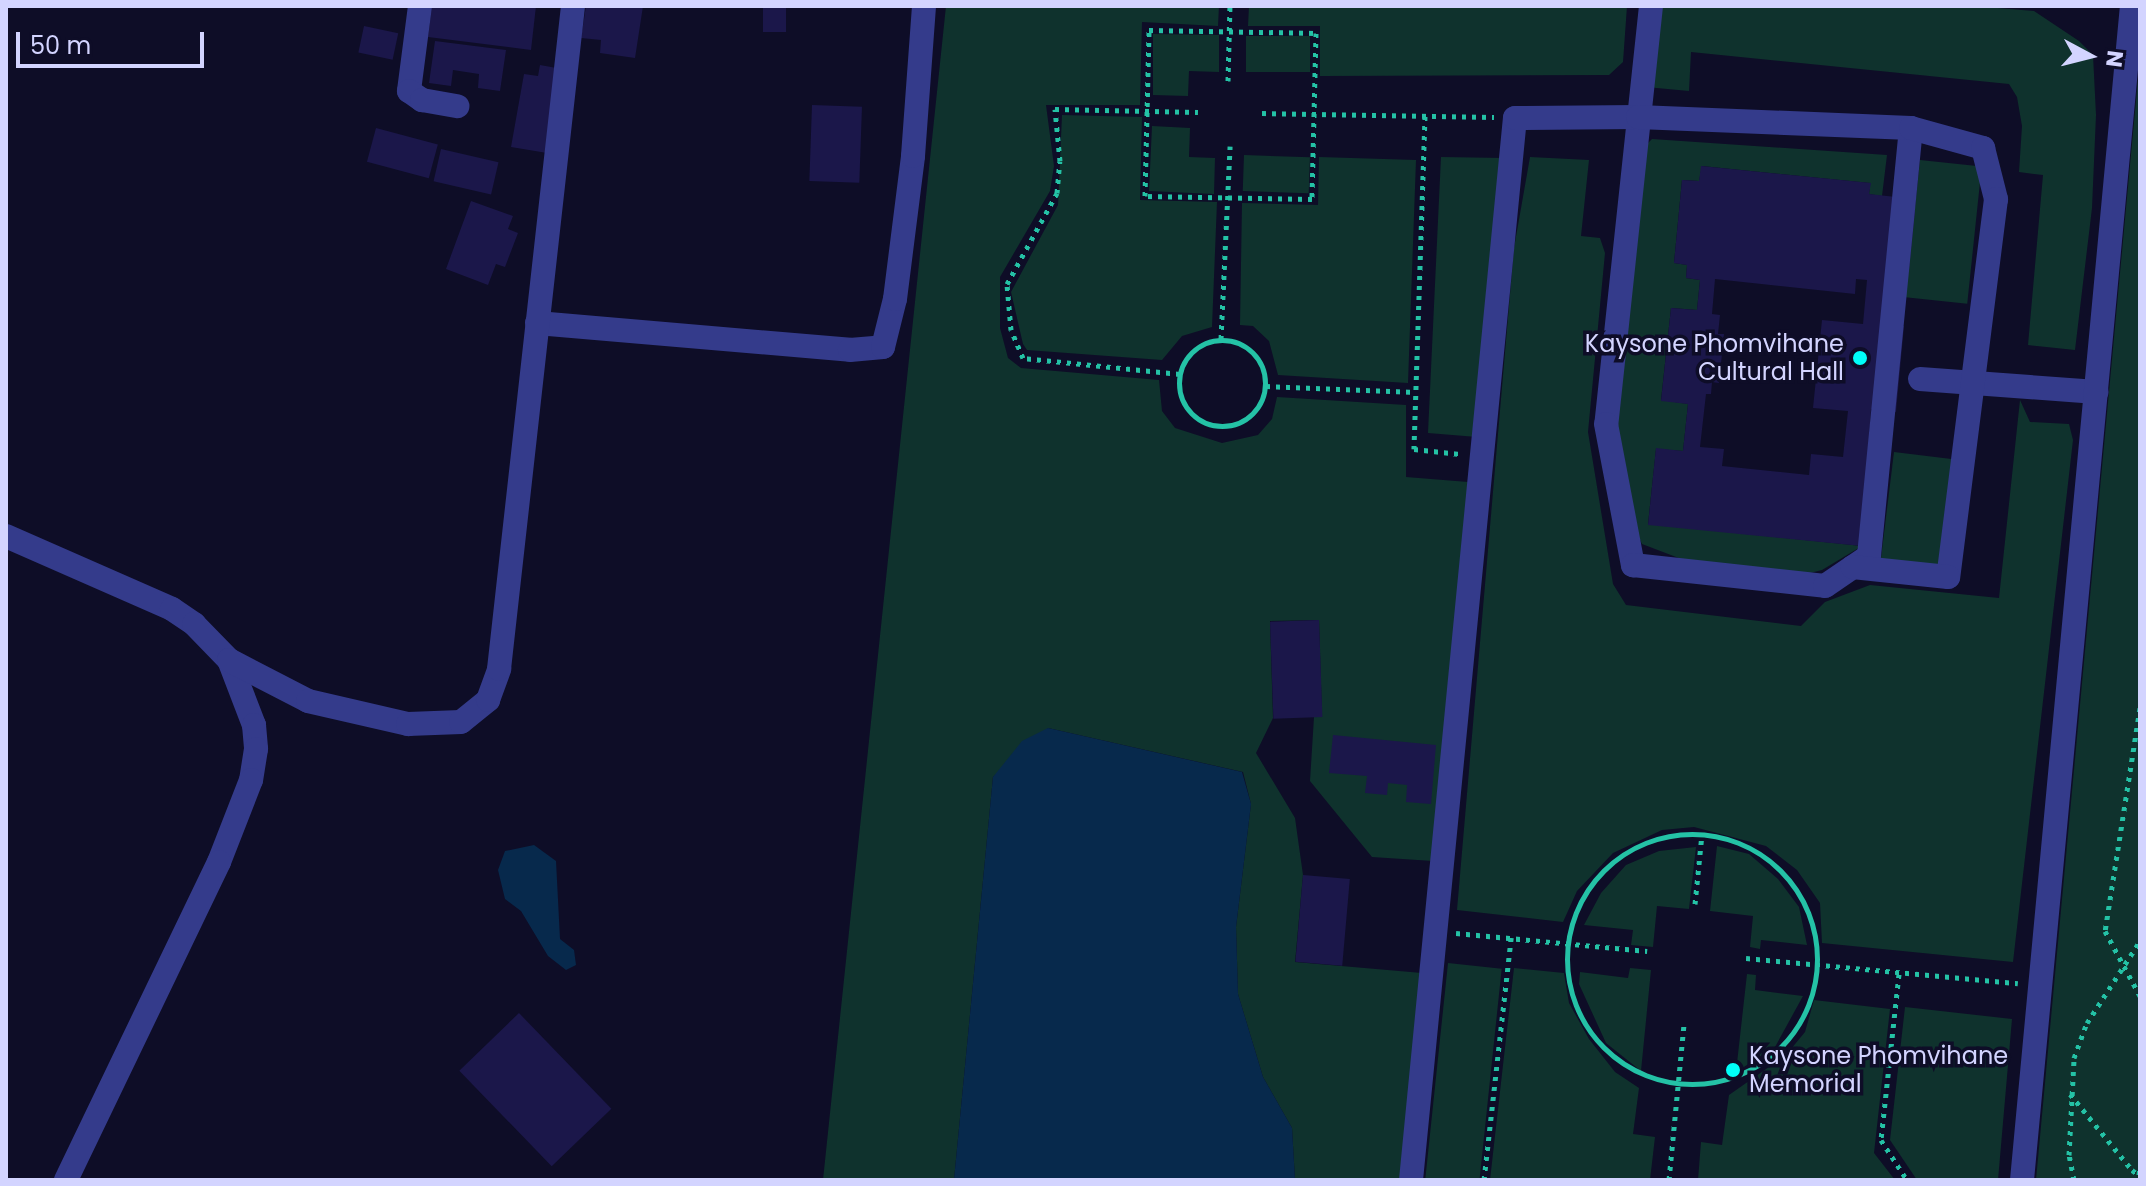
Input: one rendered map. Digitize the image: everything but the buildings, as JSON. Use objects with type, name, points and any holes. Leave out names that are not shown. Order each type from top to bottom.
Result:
[{"type":"street","points":[[420,6],[409,91],[422,100],[457,106]]},
{"type":"street","points":[[6,536],[172,609],[229,660],[308,701],[408,724],[461,722],[488,700],[499,669],[573,6]]},
{"type":"street","points":[[537,323],[850,350],[883,347],[895,299],[911,172],[924,6]]},
{"type":"street","points":[[1651,6],[1606,424],[1633,565],[1825,586],[1869,556],[1911,128]]},
{"type":"street","points":[[2022,1180],[2132,6]]},
{"type":"street","points":[[1411,1180],[1515,118],[1638,117],[1911,128],[1972,141],[1983,148],[1993,171],[1996,199],[1976,383],[1948,577],[1853,567]]},
{"type":"street","points":[[1920,379],[2022,382],[2097,392]]},
{"type":"street","points":[[66,1180],[192,923],[251,780],[254,725],[229,660]]},
{"type":"path","points":[[1228,81],[1230,6]]},
{"type":"path","points":[[1149,30],[1230,31],[1316,33],[1312,199],[1145,196],[1149,30]]},
{"type":"path","points":[[1180,374],[1023,358],[1011,330],[1007,284],[1057,193],[1060,161],[1055,109],[1198,112]]},
{"type":"path","points":[[1262,113],[1515,118]]},
{"type":"path","points":[[1425,116],[1414,449],[1481,456]]},
{"type":"path","points":[[1221,339],[1230,146]]},
{"type":"path","points":[[1221,339],[1248,348],[1258,358],[1266,386],[1254,412],[1230,426],[1216,426],[1202,422],[1182,402],[1180,374],[1194,349],[1221,339]]},
{"type":"path","points":[[1266,386],[1416,392]]},
{"type":"path","points":[[2140,708],[2105,931],[2120,967],[2140,996]]},
{"type":"path","points":[[1695,904],[1702,834]]},
{"type":"path","points":[[1702,834],[1739,843],[1772,862],[1789,882],[1813,927],[1817,965],[1810,999],[1795,1029],[1773,1055],[1734,1077],[1678,1084],[1646,1077],[1617,1061],[1593,1037],[1576,1009],[1568,977],[1568,943],[1591,884],[1613,862],[1640,845],[1702,834]]},
{"type":"path","points":[[1433,931],[1647,951]]},
{"type":"path","points":[[1484,1180],[1511,938]]},
{"type":"path","points":[[2074,1180],[2069,1155],[2074,1058],[2087,1023],[2120,967],[2140,941]]},
{"type":"path","points":[[1746,958],[2039,985]]},
{"type":"path","points":[[1899,974],[1881,1140],[1907,1180]]},
{"type":"path","points":[[1669,1180],[1684,1023]]},
{"type":"path","points":[[2070,1094],[2139,1175],[2140,1166]]},
{"type":"green space","points":[[946,6],[1219,6],[1218,26],[1142,22],[1140,105],[1046,105],[1054,166],[1050,191],[1000,277],[1000,328],[1008,358],[1021,368],[1159,380],[1162,411],[1175,428],[1222,443],[1258,435],[1272,419],[1277,397],[1406,405],[1406,477],[1468,482],[1433,861],[1372,857],[1310,781],[1314,717],[1322,716],[1319,620],[1270,621],[1273,718],[1256,753],[1295,818],[1303,875],[1295,962],[1422,973],[1402,1180],[1295,1180],[1292,1128],[1263,1077],[1238,994],[1236,927],[1251,804],[1243,772],[1048,728],[993,777],[954,1180],[823,1180]]},
{"type":"green space","points":[[1249,6],[1627,6],[1623,62],[1609,75],[1320,76],[1320,26],[1248,26]]},
{"type":"green space","points":[[1655,6],[1973,6],[2034,11],[2079,41],[2093,55],[2096,115],[2092,208],[2075,350],[2028,345],[2043,175],[2019,172],[2022,126],[2017,97],[2009,84],[1691,52],[1689,91],[1646,87]]},
{"type":"green space","points":[[1153,34],[1219,35],[1219,72],[1189,71],[1188,96],[1153,95]]},
{"type":"green space","points":[[1246,36],[1310,36],[1310,72],[1246,72]]},
{"type":"green space","points":[[2140,63],[2140,1180],[2036,1180],[2139,68]]},
{"type":"green space","points":[[1062,115],[1142,117],[1140,200],[1217,202],[1212,327],[1182,336],[1162,360],[1027,350],[1023,344],[1011,292],[1058,205]]},
{"type":"green space","points":[[1152,126],[1190,128],[1189,157],[1215,158],[1214,194],[1149,191]]},
{"type":"green space","points":[[1652,139],[1887,155],[1882,196],[1869,194],[1870,183],[1702,166],[1699,181],[1682,180],[1674,263],[1687,265],[1686,278],[1700,280],[1697,310],[1671,308],[1661,400],[1688,404],[1683,451],[1656,449],[1648,524],[1862,546],[1822,570],[1810,573],[1684,560],[1642,544],[1630,518],[1612,429],[1640,151]]},
{"type":"green space","points":[[1244,155],[1310,157],[1309,193],[1243,191]]},
{"type":"green space","points":[[1319,157],[1416,160],[1408,383],[1278,375],[1269,341],[1253,326],[1240,325],[1242,203],[1318,205]]},
{"type":"green space","points":[[1441,157],[1504,158],[1477,437],[1428,433]]},
{"type":"green space","points":[[1530,157],[1589,160],[1581,236],[1600,238],[1605,253],[1588,432],[1613,584],[1626,605],[1801,626],[1825,602],[1870,585],[1999,598],[2020,400],[2030,422],[2069,424],[2073,440],[2013,962],[1822,943],[1820,903],[1797,870],[1766,846],[1694,827],[1662,830],[1613,853],[1577,891],[1563,922],[1457,910],[1514,248]]},
{"type":"green space","points":[[1920,160],[1982,166],[1967,304],[1906,297]]},
{"type":"green space","points":[[1894,452],[1956,460],[1942,568],[1881,560]]},
{"type":"green space","points":[[1717,846],[1749,854],[1778,879],[1799,907],[1807,945],[1761,940],[1760,949],[1750,947],[1753,916],[1710,911]]},
{"type":"green space","points":[[1696,847],[1689,909],[1657,906],[1653,947],[1631,945],[1633,930],[1584,925],[1601,893],[1626,865],[1659,851]]},
{"type":"green space","points":[[1448,963],[1502,969],[1479,1180],[1425,1180]]},
{"type":"green space","points":[[1514,968],[1564,973],[1569,1003],[1589,1039],[1615,1072],[1639,1088],[1633,1134],[1655,1137],[1650,1180],[1490,1180]]},
{"type":"green space","points":[[1630,968],[1651,970],[1641,1071],[1606,1043],[1579,984],[1580,972],[1628,978]]},
{"type":"green space","points":[[1747,974],[1756,975],[1755,990],[1803,996],[1775,1047],[1736,1072]]},
{"type":"green space","points":[[1814,1000],[1890,1009],[1874,1153],[1895,1180],[1698,1180],[1701,1142],[1722,1145],[1729,1095],[1786,1055],[1805,1032]]},
{"type":"green space","points":[[1905,1007],[2012,1019],[1998,1180],[1917,1180],[1890,1140]]},
{"type":"water","points":[[1048,728],[1242,772],[1251,804],[1236,927],[1238,994],[1263,1077],[1292,1128],[1295,1180],[954,1180],[993,777],[1022,741]]},
{"type":"water","points":[[534,845],[556,861],[560,939],[574,950],[576,965],[566,970],[548,956],[521,911],[505,899],[498,870],[505,851]]},
{"type":"place","name":"Kaysone Phomvihane Cultural Hall","points":[[1860,358]]},
{"type":"place","name":"Kaysone Phomvihane Memorial","points":[[1733,1070]]}]
